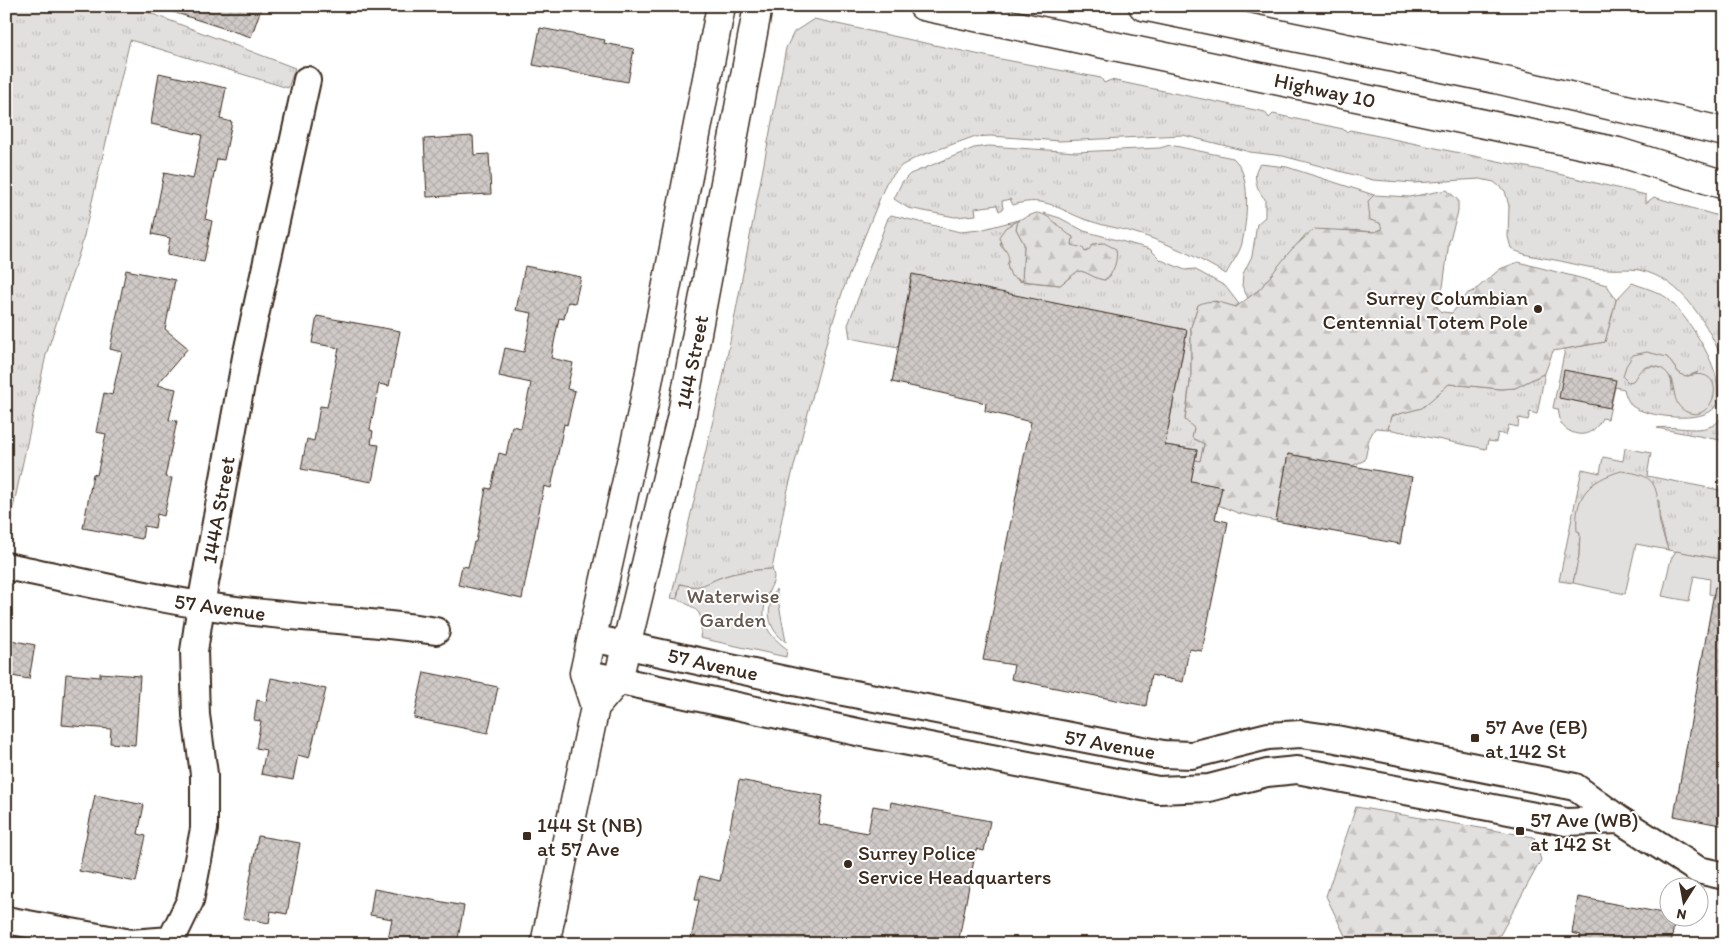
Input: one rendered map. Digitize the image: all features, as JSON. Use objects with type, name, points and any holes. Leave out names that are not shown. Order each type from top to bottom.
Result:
[{"type":"main road","name":"144 Street","points":[[595,707],[584,673],[643,408],[721,6]]},
{"type":"main road","name":"144 Street","points":[[545,944],[595,707],[618,680],[681,419],[758,6]]},
{"type":"main road","name":"Highway 10","points":[[923,6],[1618,152],[1725,185]]},
{"type":"main road","points":[[1143,6],[1496,80],[1725,132]]},
{"type":"street","name":"144A Street","points":[[6,920],[130,943],[171,940],[190,901],[204,829],[204,774],[196,715],[194,651],[246,356],[307,80]]},
{"type":"street","name":"57 Avenue","points":[[6,566],[201,606],[294,617],[371,622],[436,631]]},
{"type":"street","name":"57 Avenue","points":[[592,638],[844,692],[1163,754],[1192,755],[1268,736],[1301,734],[1336,739],[1575,786],[1620,820],[1698,870],[1725,876]]},
{"type":"street","name":"57 Avenue","points":[[584,673],[862,733],[1158,790],[1210,788],[1267,773],[1297,770],[1566,822],[1620,820]]},
{"type":"green space","points":[[6,6],[143,6],[142,10],[295,68],[288,88],[130,40],[82,244],[46,355],[6,541]]},
{"type":"green space","points":[[814,19],[990,57],[1101,78],[1104,83],[1111,80],[1265,112],[1269,118],[1273,114],[1343,129],[1346,132],[1350,130],[1550,172],[1646,195],[1646,203],[1654,197],[1725,218],[1725,365],[1711,335],[1693,306],[1669,283],[1655,275],[1635,269],[1588,267],[1526,255],[1511,248],[1508,237],[1509,206],[1505,191],[1494,182],[1480,179],[1414,183],[1373,180],[1283,156],[1250,152],[1183,135],[1060,141],[991,136],[973,137],[917,157],[901,166],[886,183],[843,290],[828,337],[787,493],[772,569],[731,574],[695,587],[680,584],[677,599],[671,598],[723,378],[786,48],[794,32]]},
{"type":"green space","points":[[1170,145],[1233,158],[1239,165],[1246,186],[1244,234],[1241,247],[1226,274],[1164,243],[1136,233],[1090,221],[1045,203],[1025,202],[1013,205],[1010,199],[1002,201],[1003,209],[999,211],[997,205],[975,208],[976,215],[955,217],[908,208],[894,199],[902,182],[910,174],[974,148],[989,146],[1076,152],[1160,148]]},
{"type":"green space","points":[[1260,164],[1287,167],[1374,195],[1368,201],[1383,229],[1375,232],[1347,230],[1306,234],[1260,289],[1248,298],[1242,286],[1243,274],[1252,256],[1257,224],[1265,217],[1265,199],[1256,182],[1257,168]]},
{"type":"green space","points":[[1447,190],[1458,200],[1458,212],[1449,242],[1443,287],[1438,297],[1437,307],[1442,312],[1452,313],[1468,293],[1474,291],[1500,269],[1518,262],[1607,285],[1616,300],[1605,342],[1553,351],[1545,373],[1515,388],[1501,389],[1449,384],[1422,408],[1391,416],[1388,429],[1375,428],[1369,439],[1365,460],[1352,466],[1288,454],[1276,521],[1238,513],[1218,505],[1222,487],[1191,481],[1195,460],[1200,461],[1204,444],[1192,438],[1194,428],[1185,420],[1191,375],[1191,327],[1198,305],[1212,302],[1236,307],[1260,289],[1291,250],[1314,229],[1375,232],[1382,229],[1380,223],[1370,220],[1368,201],[1374,195],[1409,197]]},
{"type":"green space","points":[[1036,213],[1046,216],[1073,237],[1072,245],[1083,248],[1085,252],[1093,244],[1104,243],[1116,249],[1116,262],[1108,277],[1105,280],[1078,271],[1060,285],[1022,281],[1024,244],[1016,229],[1018,220]]},
{"type":"green space","points":[[1044,213],[1060,218],[1084,231],[1150,249],[1161,260],[1185,270],[1194,269],[1225,286],[1239,304],[1235,307],[1215,301],[1198,305],[1191,327],[1191,375],[1185,419],[1194,428],[1204,444],[1200,461],[1195,460],[1197,450],[1165,445],[1187,330],[912,275],[898,347],[850,338],[848,325],[888,218],[891,215],[960,232],[980,230],[1018,220],[1005,228],[1000,244],[1008,253],[1018,281],[1060,285],[1078,271],[1105,280],[1111,275],[1088,251],[1085,252],[1072,245],[1073,237],[1057,226]]},
{"type":"green space","points":[[1018,220],[1016,229],[1024,244],[1022,281],[1011,276],[1007,265],[1008,254],[999,237],[1005,228]]},
{"type":"green space","points":[[1632,283],[1655,291],[1667,298],[1676,307],[1696,333],[1712,365],[1717,381],[1718,395],[1715,407],[1699,416],[1662,416],[1639,410],[1632,406],[1624,389],[1615,387],[1608,419],[1602,418],[1594,429],[1588,433],[1577,434],[1566,429],[1561,424],[1558,409],[1553,408],[1565,349],[1605,342],[1616,300]],"holes":[[[1667,357],[1678,372],[1685,377],[1698,372],[1672,391],[1670,378],[1664,370],[1654,367],[1641,369]]]},
{"type":"green space","points":[[1647,352],[1667,357],[1678,372],[1685,377],[1699,374],[1709,378],[1713,384],[1714,393],[1711,402],[1705,410],[1697,414],[1682,409],[1677,402],[1669,375],[1659,367],[1646,367],[1641,370],[1633,381],[1628,382],[1623,377],[1626,366],[1633,355]]},
{"type":"green space","points":[[1545,373],[1537,414],[1530,412],[1528,420],[1519,418],[1518,427],[1509,425],[1506,435],[1498,433],[1496,442],[1488,441],[1486,449],[1388,429],[1391,416],[1421,408],[1449,384],[1501,389],[1515,388]]},
{"type":"green space","points":[[1725,412],[1725,441],[1657,428],[1704,428],[1712,426],[1719,421]]},
{"type":"green space","points":[[1625,448],[1651,453],[1647,476],[1725,491],[1725,560],[1668,550],[1659,516],[1659,501],[1580,531],[1579,556],[1573,583],[1559,581],[1582,469],[1600,473],[1603,457],[1623,461]]},
{"type":"green space","points":[[1621,471],[1641,475],[1652,482],[1657,495],[1660,524],[1668,550],[1636,544],[1625,594],[1573,583],[1579,556],[1580,532],[1577,531],[1577,518],[1581,499],[1592,485]]},
{"type":"green space","points":[[1676,551],[1725,560],[1725,597],[1709,594],[1710,579],[1694,576],[1689,601],[1662,596],[1671,559]]},
{"type":"green space","name":"Waterwise Garden","points":[[772,569],[774,580],[766,601],[764,618],[773,637],[787,649],[786,657],[700,638],[701,617],[691,606],[677,599],[680,584],[699,586],[736,573]]},
{"type":"green space","points":[[776,589],[786,642],[775,631],[770,618],[770,604]]},
{"type":"green space","points":[[1356,807],[1534,837],[1541,860],[1500,935],[1483,944],[1349,944],[1326,896]]},
{"type":"building","points":[[168,6],[262,6],[251,37],[167,10]]},
{"type":"building","points":[[540,28],[605,40],[604,43],[634,49],[628,82],[533,65]]},
{"type":"building","points":[[159,73],[226,88],[220,119],[232,122],[224,160],[217,159],[205,219],[212,221],[204,262],[167,255],[170,238],[152,234],[164,173],[193,179],[202,135],[151,124]]},
{"type":"building","points":[[473,136],[474,155],[489,154],[491,194],[427,197],[424,139]]},
{"type":"building","points":[[525,266],[581,277],[575,303],[568,302],[564,319],[559,318],[551,358],[573,363],[567,389],[575,391],[567,425],[564,424],[551,488],[544,486],[522,599],[458,585],[462,566],[468,567],[474,542],[476,542],[486,488],[491,489],[499,453],[506,455],[512,426],[521,428],[531,383],[499,376],[505,348],[524,352],[532,313],[516,310]]},
{"type":"building","points":[[126,270],[175,280],[165,329],[188,348],[157,385],[176,389],[169,420],[177,421],[165,477],[172,478],[164,516],[157,514],[155,528],[144,526],[142,539],[83,528],[93,474],[97,475],[106,434],[96,432],[104,393],[112,395],[122,352],[110,349]]},
{"type":"building","points":[[912,274],[1187,330],[1165,445],[1197,450],[1191,481],[1222,487],[1215,519],[1228,522],[1202,651],[1189,649],[1183,682],[1151,675],[1146,706],[1011,679],[1014,665],[983,660],[1031,422],[985,411],[986,403],[892,382]]},
{"type":"building","points":[[317,316],[400,331],[389,386],[379,384],[370,430],[373,431],[371,444],[379,445],[372,482],[301,469],[307,439],[314,441],[320,406],[327,407],[339,348],[312,343]]},
{"type":"building","points":[[1564,370],[1616,380],[1610,408],[1559,398]]},
{"type":"building","points":[[1288,454],[1412,477],[1400,544],[1276,521]]},
{"type":"building","points":[[1715,587],[1725,588],[1725,826],[1674,816]]},
{"type":"building","points":[[6,639],[35,645],[29,679],[6,675]]},
{"type":"building","points":[[424,672],[498,687],[488,733],[414,718]]},
{"type":"building","points":[[100,673],[140,676],[135,745],[110,743],[111,729],[62,725],[66,674],[100,677]]},
{"type":"building","points":[[271,678],[326,689],[309,758],[298,755],[293,780],[261,774],[266,750],[256,748],[261,721],[254,720],[257,700],[266,702]]},
{"type":"building","name":"Surrey Police Service Headquarters","points":[[739,780],[823,796],[818,824],[868,833],[873,806],[890,809],[891,802],[990,821],[984,851],[976,849],[958,944],[690,944],[699,900],[695,900],[700,876],[720,881]]},
{"type":"building","points":[[95,795],[144,805],[138,834],[146,836],[136,882],[79,871]]},
{"type":"building","points":[[258,836],[300,843],[287,914],[271,911],[269,923],[243,918]]},
{"type":"building","points":[[374,889],[464,906],[457,944],[387,944],[392,919],[370,915]]},
{"type":"building","points":[[1578,897],[1658,912],[1658,928],[1673,928],[1671,944],[1634,944],[1617,940],[1616,944],[1579,944],[1581,935],[1572,933]]},
{"type":"place","name":"Surrey Columbian Centennial Totem Pole","points":[[1538,309]]},
{"type":"place","name":"57 Ave (EB) at 142 St","points":[[1475,738]]},
{"type":"place","name":"57 Ave (WB) at 142 St","points":[[1520,831]]},
{"type":"place","name":"144 St (NB) at 57 Ave","points":[[527,836]]},
{"type":"place","name":"Surrey Police Service Headquarters","points":[[848,864]]}]
